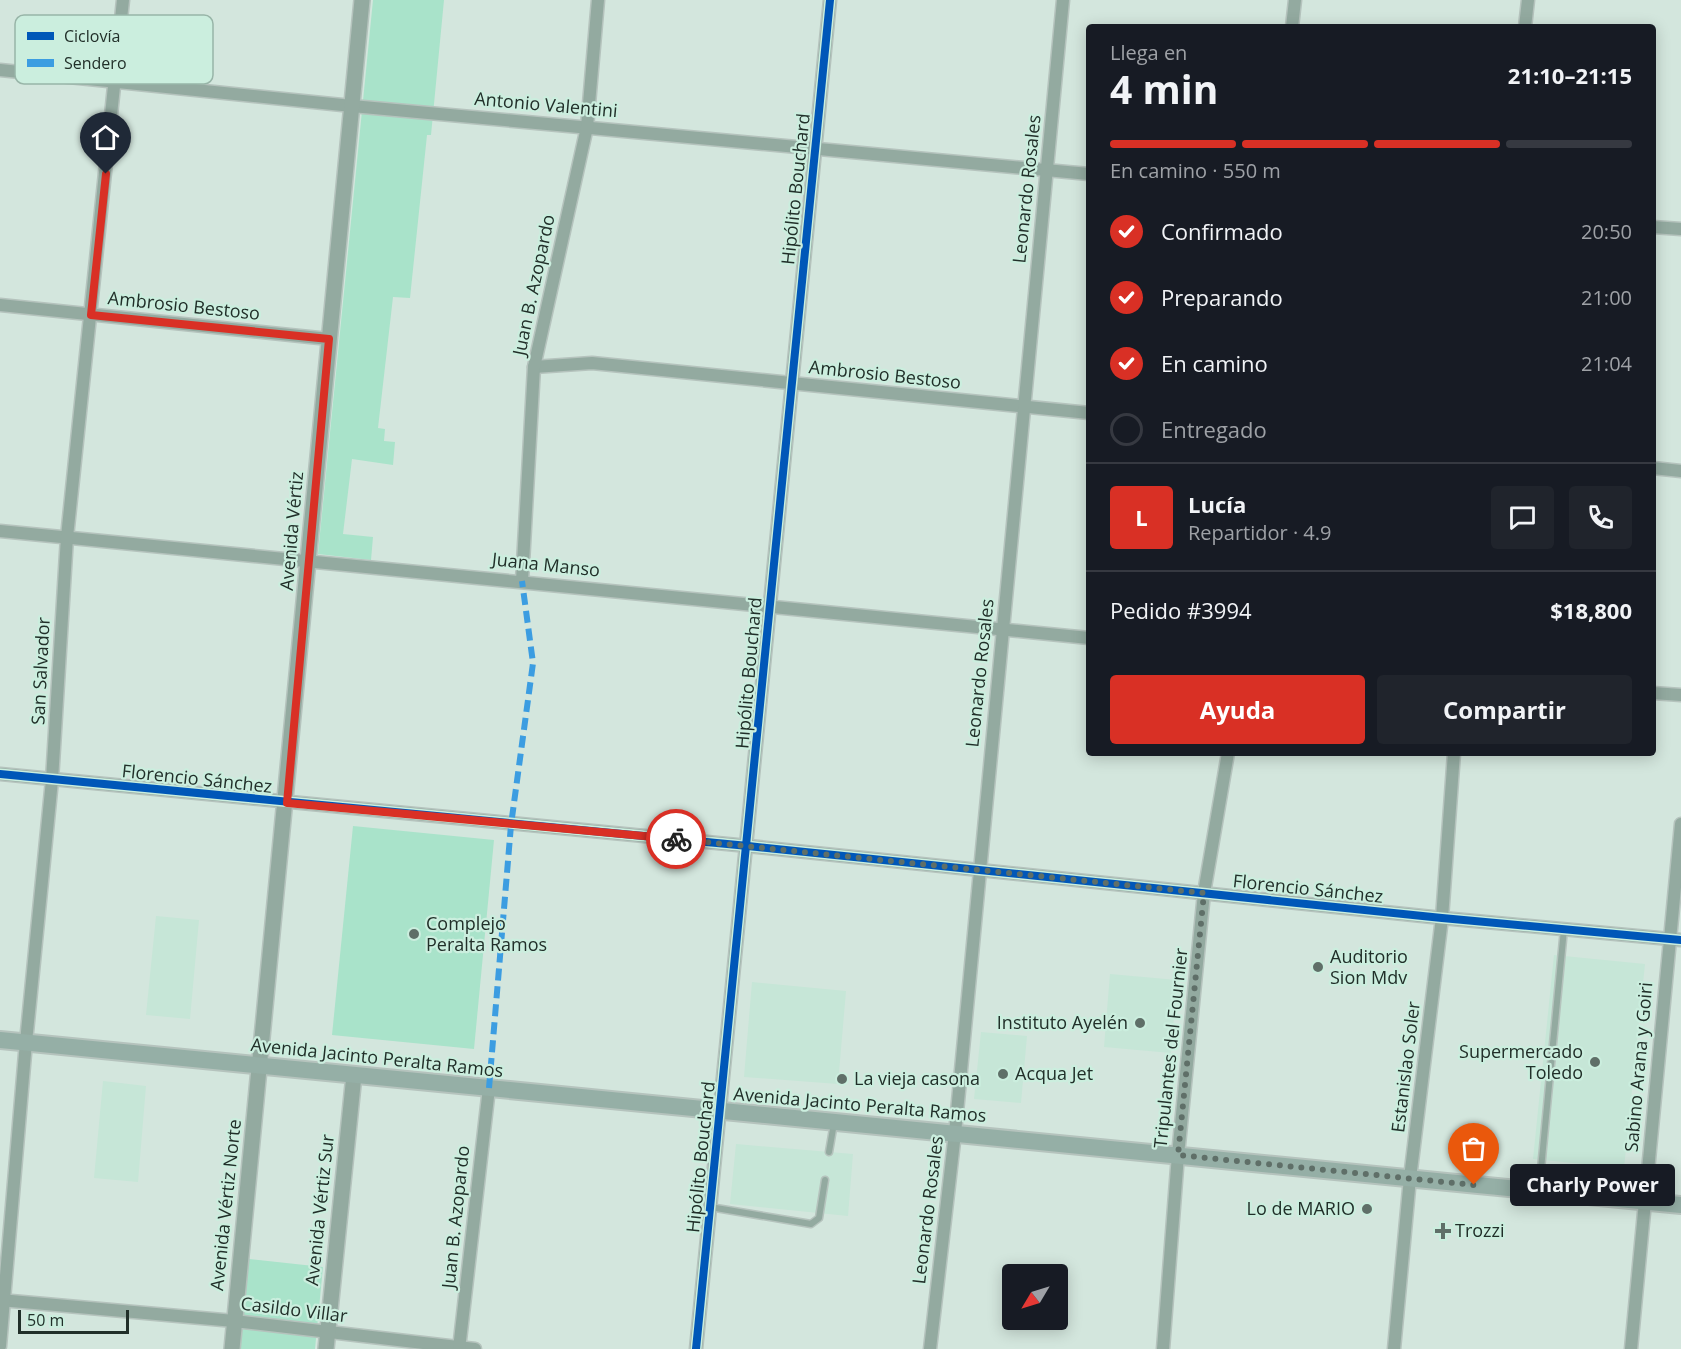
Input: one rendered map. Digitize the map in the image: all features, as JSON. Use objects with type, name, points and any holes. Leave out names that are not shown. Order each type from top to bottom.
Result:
[{"type":"main road","name":"Avenida Jacinto Peralta Ramos","points":[[0,1040],[1681,1205]]},
{"type":"street","name":"San Salvador","points":[[122,15],[123,0]]},
{"type":"street","name":"Avenida Vértiz","points":[[260,1066],[287,803],[362,0]]},
{"type":"street","name":"Juan B. Azopardo","points":[[522,581],[534,367],[587,127],[598,0]]},
{"type":"street","name":"Hipólito Bouchard","points":[[696,1349],[748,846],[790,384],[830,0]]},
{"type":"street","name":"Leonardo Rosales","points":[[930,1349],[955,1133],[1063,0]]},
{"type":"street","points":[[1292,24],[1295,0]]},
{"type":"street","points":[[1526,24],[1528,0]]},
{"type":"street","name":"Antonio Valentini","points":[[0,70],[15,71]]},
{"type":"street","name":"San Salvador","points":[[0,1346],[2,1300],[52,780],[67,537],[115,84]]},
{"type":"street","name":"Antonio Valentini","points":[[143,84],[352,106],[815,146],[1086,174]]},
{"type":"street","points":[[1656,227],[1681,229]]},
{"type":"street","name":"Ambrosio Bestoso","points":[[0,305],[329,339]]},
{"type":"street","name":"Ambrosio Bestoso","points":[[534,367],[592,363],[1086,412]]},
{"type":"street","points":[[1656,468],[1681,471]]},
{"type":"street","name":"Juana Manso","points":[[0,531],[1086,638]]},
{"type":"street","points":[[1656,693],[1681,695]]},
{"type":"street","name":"Tripulantes del Fournier","points":[[1163,1349],[1178,1155],[1204,893],[1227,756]]},
{"type":"street","name":"Estanislao Soler","points":[[1394,1349],[1410,1178],[1442,918],[1454,756]]},
{"type":"street","name":"Florencio Sánchez","points":[[0,774],[748,846],[1442,918],[1675,939]]},
{"type":"street","name":"Sabino Arana y Goiri","points":[[1631,1349],[1645,1201],[1675,939],[1681,824]]},
{"type":"street","name":"Avenida Vértiz Norte","points":[[232,1349],[260,1066]]},
{"type":"street","name":"Avenida Vértiz Sur","points":[[326,1349],[354,1075]]},
{"type":"street","name":"Juan B. Azopardo","points":[[460,1348],[489,1088]]},
{"type":"street","name":"Casildo Villar","points":[[2,1300],[234,1321],[476,1349]]},
{"type":"lane","points":[[1539,1191],[1564,928]]},
{"type":"lane","points":[[829,1152],[834,1122]]},
{"type":"lane","points":[[710,1207],[811,1224],[819,1218],[825,1180]]},
{"type":"shaded area","points":[[156,916],[199,920],[190,1019],[146,1015]]},
{"type":"shaded area","name":"Supermercado Toledo","points":[[1554,955],[1645,964],[1624,1168],[1533,1159]]},
{"type":"shaded area","name":"Instituto Ayelén","points":[[1110,974],[1177,980],[1171,1053],[1104,1047]]},
{"type":"shaded area","points":[[752,982],[846,991],[838,1084],[744,1077]]},
{"type":"shaded area","points":[[981,1032],[1027,1036],[1021,1103],[974,1099]]},
{"type":"shaded area","points":[[103,1081],[146,1086],[138,1182],[94,1178]]},
{"type":"shaded area","points":[[736,1144],[853,1154],[848,1216],[730,1204]]},
{"type":"green space","points":[[373,0],[444,0],[431,135],[427,135],[410,298],[393,297],[378,428],[385,429],[384,441],[395,442],[393,465],[352,459],[343,534],[373,537],[371,560],[318,554]]},
{"type":"green space","name":"Complejo Peralta Ramos","points":[[353,826],[494,840],[474,1049],[332,1035]]},
{"type":"green space","points":[[249,1259],[323,1267],[315,1349],[240,1349]]},
{"type":"marked path","points":[[489,1088],[511,825],[533,663],[522,581]]},
{"type":"cycle path","points":[[696,1349],[830,0]]},
{"type":"cycle path","points":[[0,774],[748,846],[1442,918],[1681,940]]},
{"type":"way so far","points":[[676,839],[1204,893],[1178,1155],[1474,1185]]},
{"type":"place","name":"Complejo Peralta Ramos","points":[[414,934]]},
{"type":"place","name":"Auditorio Sion Mdv","points":[[1318,967]]},
{"type":"place","name":"Instituto Ayelén","points":[[1140,1023]]},
{"type":"place","name":"Supermercado Toledo","points":[[1595,1062]]},
{"type":"place","name":"Acqua Jet","points":[[1003,1074]]},
{"type":"place","name":"La vieja casona","points":[[842,1079]]},
{"type":"place","name":"Charly Power","points":[[1474,1185]]},
{"type":"place","name":"Lo de MARIO","points":[[1367,1209]]},
{"type":"place","name":"Trozzi","points":[[1443,1231]]},
{"type":"route","points":[[106,174],[91,315],[329,339],[287,803],[676,839]]}]
